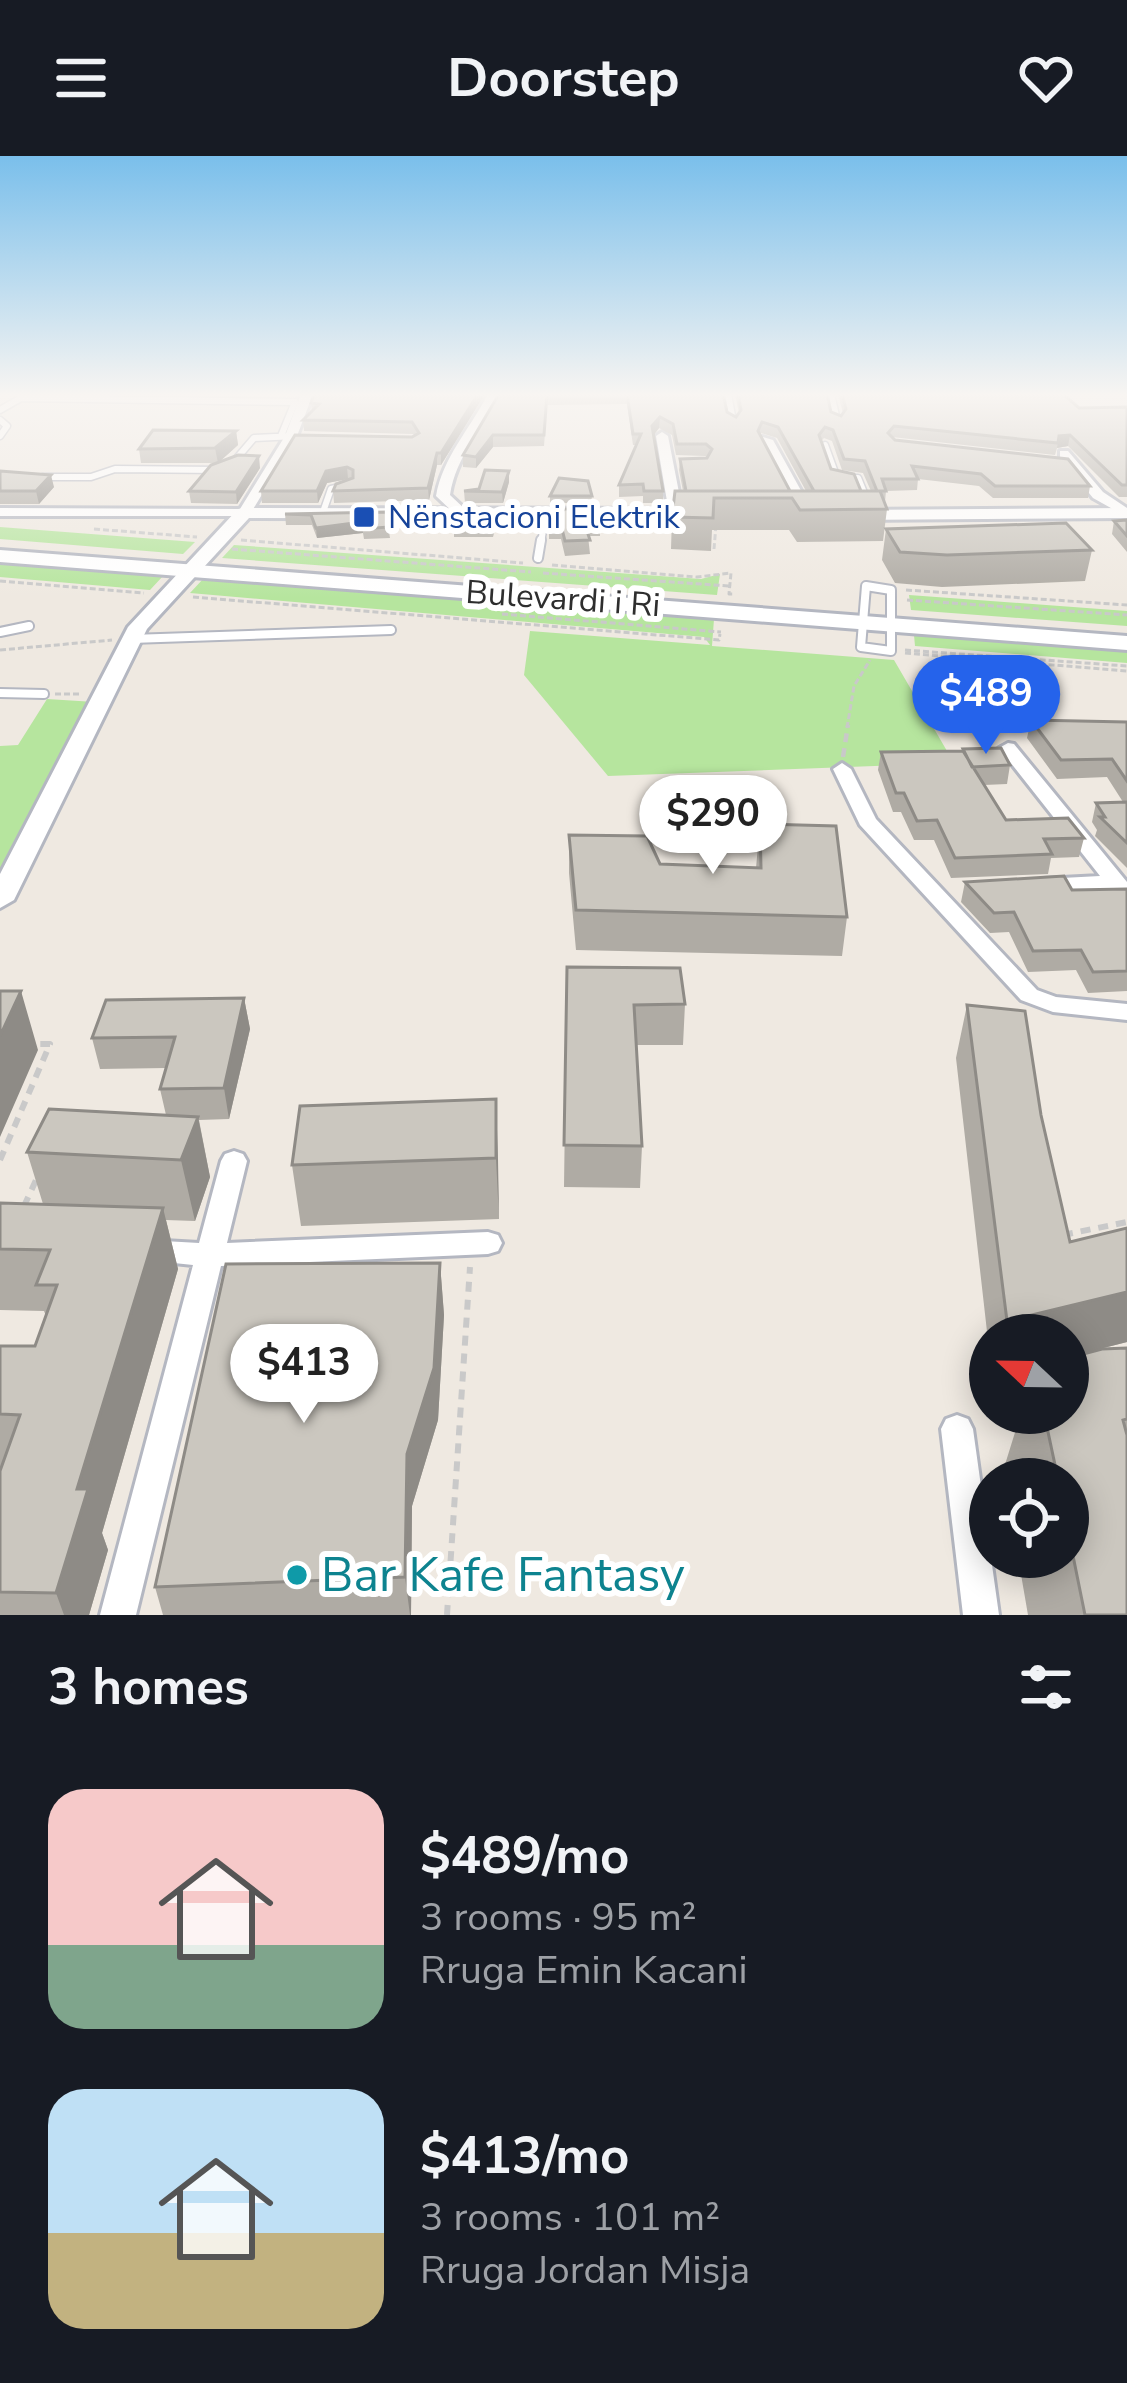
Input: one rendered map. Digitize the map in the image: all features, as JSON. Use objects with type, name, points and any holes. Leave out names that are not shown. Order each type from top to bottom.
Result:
[{"type":"main road","name":"Bulevardi i Ri","points":[[0,552],[862,618],[894,628],[1127,638]]},
{"type":"street","points":[[0,900],[130,639],[192,566],[224,539],[276,462]]},
{"type":"street","points":[[452,462],[443,496],[460,512]]},
{"type":"street","points":[[779,462],[807,514]]},
{"type":"street","points":[[1066,462],[1098,495],[1126,513]]},
{"type":"street","points":[[667,463],[676,513]]},
{"type":"street","points":[[0,512],[726,514]]},
{"type":"street","points":[[783,514],[1126,513]]},
{"type":"street","points":[[1008,748],[1122,889]]},
{"type":"street","points":[[842,769],[867,821],[946,889],[1021,988],[1053,1004],[1127,1012]]},
{"type":"street","points":[[1025,886],[1122,889]]},
{"type":"street","points":[[118,1615],[234,1161]]},
{"type":"street","points":[[119,1250],[209,1255],[488,1244]]},
{"type":"street","points":[[957,1429],[981,1615]]},
{"type":"lane","points":[[21,477],[91,477],[115,469],[219,470],[233,462]]},
{"type":"lane","points":[[831,462],[837,478],[858,478],[872,514]]},
{"type":"lane","points":[[667,463],[686,463]]},
{"type":"lane","points":[[323,512],[331,489],[347,486]]},
{"type":"lane","points":[[538,558],[547,512]]},
{"type":"lane","points":[[864,587],[889,589],[894,628],[876,651],[861,646],[864,587]]},
{"type":"lane","points":[[0,632],[29,626]]},
{"type":"lane","points":[[130,639],[391,630]]},
{"type":"lane","points":[[0,693],[44,694]]},
{"type":"path","points":[[714,549],[726,514]]},
{"type":"path","points":[[78,528],[697,577],[731,574],[729,594]]},
{"type":"path","points":[[224,539],[399,564],[730,586]]},
{"type":"path","points":[[338,554],[343,548]]},
{"type":"path","points":[[0,581],[719,640],[723,621]]},
{"type":"path","points":[[889,589],[1127,605]]},
{"type":"path","points":[[894,628],[1127,615]]},
{"type":"path","points":[[894,628],[1127,669]]},
{"type":"path","points":[[0,650],[130,639]]},
{"type":"path","points":[[842,769],[854,686],[876,651]]},
{"type":"path","points":[[44,694],[103,694]]},
{"type":"path","points":[[0,1160],[50,1044],[16,1044]]},
{"type":"path","points":[[16,1223],[45,1161]]},
{"type":"path","points":[[1063,1234],[1127,1222]]},
{"type":"path","points":[[447,1615],[468,1290]]},
{"type":"green space","points":[[0,527],[195,542],[183,554],[0,539]]},
{"type":"green space","points":[[234,545],[701,579],[720,574],[717,595],[222,558]]},
{"type":"green space","points":[[0,564],[163,576],[150,590],[0,577]]},
{"type":"green space","points":[[203,579],[714,619],[712,646],[894,660],[954,763],[608,776],[524,675],[530,631],[710,645],[704,637],[190,593]]},
{"type":"green space","points":[[909,595],[1127,611],[1127,626],[911,610]]},
{"type":"green space","points":[[914,635],[1127,651],[1127,663],[915,646]]},
{"type":"green space","points":[[47,699],[95,702],[0,900],[0,746],[18,745]]},
{"type":"building","points":[[255,462],[236,492],[189,491],[211,465]]},
{"type":"building","points":[[279,462],[435,462],[428,488],[333,491],[336,484],[353,478],[353,470],[347,467],[326,471],[317,491],[261,491]]},
{"type":"building","points":[[629,462],[658,462],[663,491],[644,491],[643,484],[619,485]]},
{"type":"building","points":[[681,462],[775,462],[790,491],[686,491]]},
{"type":"building","points":[[798,462],[829,462],[831,469],[854,474],[861,491],[814,491]]},
{"type":"building","points":[[865,462],[1071,462],[1090,486],[995,486],[981,474],[912,466],[918,479],[882,479],[886,491],[877,491]]},
{"type":"building","points":[[1098,462],[1127,462],[1127,485]]},
{"type":"building","points":[[485,470],[509,471],[502,492],[464,491],[479,489]]},
{"type":"building","points":[[0,471],[51,475],[36,491],[0,491]]},
{"type":"building","points":[[559,478],[588,481],[592,496],[550,496]]},
{"type":"building","points":[[675,491],[880,491],[887,509],[800,510],[792,498],[714,498],[713,518],[672,517]]},
{"type":"building","points":[[552,509],[596,509],[600,522],[584,522],[590,540],[565,541],[561,525],[549,525]]},
{"type":"building","points":[[386,512],[389,527],[363,529],[362,522],[316,528],[311,515],[285,514]]},
{"type":"building","points":[[457,515],[497,515],[492,529],[454,529]]},
{"type":"building","points":[[1127,520],[1127,536],[1114,521]]},
{"type":"building","points":[[1066,523],[1092,550],[900,552],[886,529]]},
{"type":"building","points":[[1031,720],[1127,722],[1127,781],[1112,759],[1061,760]]},
{"type":"building","points":[[1001,748],[1010,765],[972,767],[963,749]]},
{"type":"building","points":[[963,751],[1006,820],[1068,818],[1084,838],[1044,839],[1052,854],[955,858],[937,820],[917,821],[904,793],[896,793],[881,752]]},
{"type":"building","points":[[1127,802],[1127,843],[1100,817],[1105,817],[1096,803]]},
{"type":"building","points":[[760,824],[836,826],[847,917],[576,910],[569,835],[647,836],[660,864],[761,868]]},
{"type":"building","points":[[1064,876],[1072,890],[1127,889],[1127,971],[1093,972],[1081,950],[1033,951],[1014,912],[994,913],[965,882]]},
{"type":"building","points":[[567,967],[680,968],[685,1004],[634,1005],[642,1146],[564,1145]]},
{"type":"building","points":[[0,991],[21,991],[0,1036]]},
{"type":"building","points":[[244,998],[224,1088],[160,1089],[175,1037],[92,1038],[106,1000]]},
{"type":"building","points":[[967,1005],[1025,1011],[1041,1115],[1070,1242],[1127,1228],[1127,1292],[1036,1314],[1006,1314]]},
{"type":"building","points":[[496,1099],[496,1158],[292,1165],[300,1106]]},
{"type":"building","points":[[49,1109],[198,1117],[181,1160],[27,1152]]},
{"type":"building","points":[[0,1203],[163,1208],[77,1489],[88,1489],[56,1593],[0,1592],[0,1471],[20,1415],[0,1414],[0,1346],[35,1346],[57,1285],[36,1285],[50,1250],[0,1249]]},
{"type":"building","points":[[440,1263],[434,1368],[407,1454],[405,1577],[155,1587],[226,1264]]},
{"type":"building","points":[[1127,1348],[1127,1419],[1123,1420],[1127,1435],[1127,1615],[1085,1615],[1078,1578],[1089,1578],[1089,1458],[1054,1458],[1048,1434],[1089,1434],[1089,1352]]},
{"type":"place","name":"Nënstacioni Elektrik","points":[[364,517]]},
{"type":"place","name":"Bar Kafe Fantasy","points":[[297,1575]]}]
